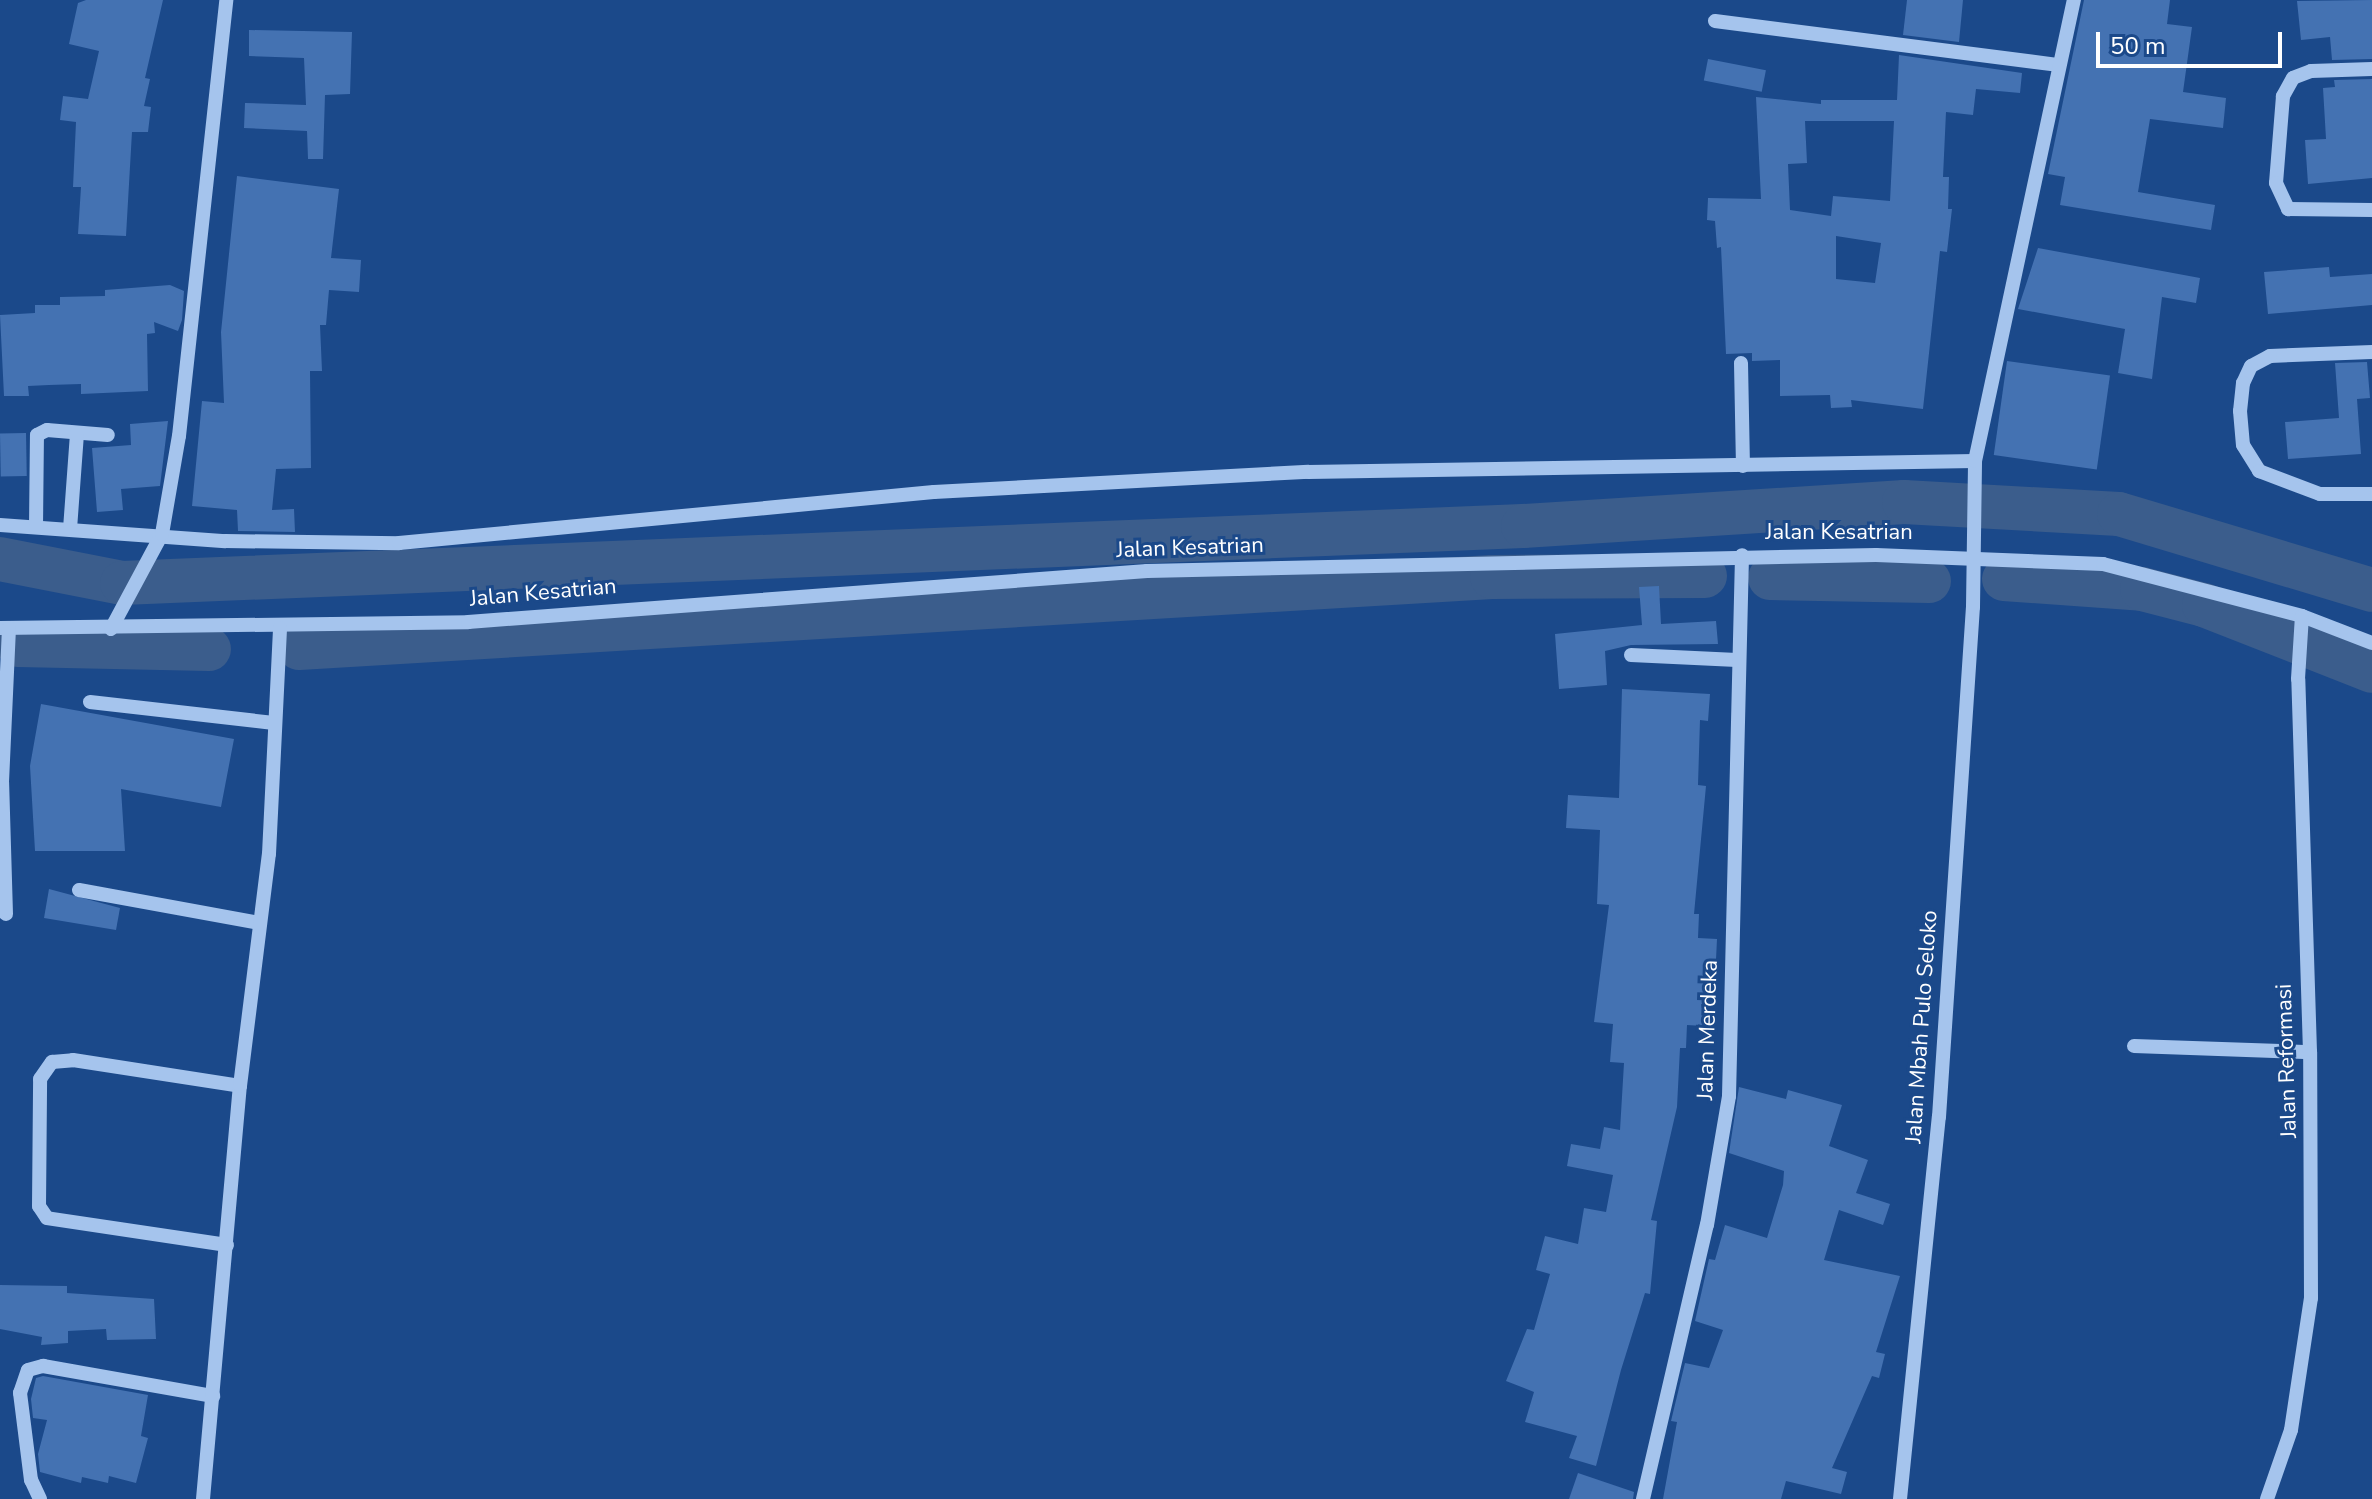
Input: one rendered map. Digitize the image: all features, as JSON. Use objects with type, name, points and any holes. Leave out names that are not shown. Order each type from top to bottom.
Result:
[{"type":"street","points":[[111,629],[127,605],[159,541],[179,436],[226,0]]},
{"type":"street","name":"Jalan Mbah Pulo Seloko","points":[[1900,1499],[1939,1117],[1973,607],[1975,461],[2074,0]]},
{"type":"street","points":[[1715,21],[2059,65]]},
{"type":"street","points":[[2372,69],[2311,71],[2293,78],[2283,96],[2277,135],[2276,183],[2288,209],[2372,210]]},
{"type":"street","points":[[2372,352],[2270,356],[2251,366],[2243,383],[2240,411],[2243,445],[2259,471],[2320,494],[2372,494]]},
{"type":"street","points":[[1741,363],[1742,461]]},
{"type":"street","points":[[36,527],[37,435],[47,430],[108,435]]},
{"type":"street","points":[[70,529],[77,433]]},
{"type":"street","points":[[0,525],[70,529],[159,541],[399,543],[934,492],[1308,472],[1742,461],[1975,461]]},
{"type":"street","name":"Jalan Kesatrian","points":[[4,628],[280,636],[1147,571],[1742,555],[2051,558],[2128,568],[2302,616],[2372,643]]},
{"type":"street","name":"Jalan Merdeka","points":[[1643,1499],[1707,1225],[1729,1096],[1737,660],[1743,589],[1742,555]]},
{"type":"street","name":"Jalan Reformasi","points":[[2267,1499],[2291,1430],[2311,1298],[2310,1052],[2298,679],[2302,616]]},
{"type":"street","points":[[4,628],[2,782],[6,914]]},
{"type":"street","points":[[203,1499],[240,1086],[269,854],[274,723],[282,660],[280,636]]},
{"type":"street","points":[[1631,655],[1737,660]]},
{"type":"street","points":[[90,702],[274,723]]},
{"type":"street","points":[[79,890],[258,923]]},
{"type":"street","points":[[2134,1046],[2310,1052]]},
{"type":"street","points":[[227,1245],[47,1218],[39,1206],[40,1079],[52,1062],[73,1060],[240,1086]]},
{"type":"street","points":[[40,1499],[31,1480],[20,1393],[28,1370],[43,1366],[213,1396]]},
{"type":"building","points":[[86,0],[163,0],[145,78],[150,79],[144,106],[151,107],[148,132],[132,132],[126,236],[78,234],[81,187],[73,187],[76,122],[60,120],[63,96],[88,99],[99,51],[69,44],[78,3]]},
{"type":"building","points":[[1907,0],[1963,0],[1959,42],[1903,35]]},
{"type":"building","points":[[2084,0],[2170,0],[2167,24],[2192,27],[2183,92],[2226,98],[2223,128],[2150,119],[2138,192],[2215,205],[2211,230],[2060,205],[2065,177],[2048,174]]},
{"type":"building","points":[[2372,0],[2372,59],[2332,60],[2330,37],[2301,40],[2297,1]]},
{"type":"building","points":[[249,30],[352,32],[350,94],[325,95],[323,159],[308,159],[307,131],[244,128],[245,103],[306,105],[304,58],[249,56]]},
{"type":"building","points":[[1899,55],[2022,73],[2020,93],[1976,89],[1973,115],[1946,112],[1943,177],[1949,177],[1948,209],[1952,209],[1947,252],[1940,251],[1923,409],[1851,400],[1852,407],[1831,408],[1830,395],[1780,396],[1780,360],[1752,361],[1752,353],[1726,354],[1721,247],[1717,248],[1715,221],[1707,220],[1708,198],[1761,199],[1756,97],[1821,104],[1821,100],[1897,100]],"holes":[[[1805,121],[1894,121],[1890,201],[1833,196],[1831,216],[1790,210],[1788,164],[1807,163]],[[1836,236],[1881,243],[1875,283],[1836,279]]]},
{"type":"building","points":[[1708,59],[1766,70],[1762,92],[1704,81]]},
{"type":"building","points":[[2372,79],[2372,178],[2308,184],[2305,140],[2326,139],[2323,88],[2335,87],[2334,80]]},
{"type":"building","points":[[237,176],[339,189],[331,258],[361,260],[359,292],[329,290],[326,325],[320,325],[322,371],[310,371],[311,468],[276,469],[272,510],[294,509],[295,532],[238,531],[237,510],[192,506],[202,401],[224,403],[221,332]]},
{"type":"building","points":[[2038,248],[2200,278],[2196,303],[2162,297],[2152,379],[2118,373],[2125,329],[2018,309]]},
{"type":"building","points":[[2329,267],[2330,277],[2372,274],[2372,305],[2268,314],[2264,272]]},
{"type":"building","points":[[170,285],[184,291],[182,320],[178,331],[154,322],[155,333],[147,334],[148,391],[81,394],[81,384],[49,385],[28,386],[29,396],[4,396],[0,315],[35,313],[35,305],[60,305],[60,297],[105,296],[105,290]]},
{"type":"building","points":[[2007,361],[2110,375],[2097,470],[1994,455]]},
{"type":"building","points":[[2367,362],[2370,398],[2357,399],[2361,454],[2288,459],[2285,422],[2339,418],[2335,363]]},
{"type":"building","points":[[168,421],[160,486],[121,489],[123,510],[97,512],[92,448],[131,445],[130,424]]},
{"type":"building","points":[[0,433],[26,433],[27,476],[1,476]]},
{"type":"building","points":[[1659,586],[1661,624],[1716,621],[1718,644],[1631,645],[1605,651],[1607,685],[1559,689],[1555,634],[1642,625],[1639,587]]},
{"type":"building","points":[[1622,689],[1710,694],[1708,721],[1700,720],[1698,785],[1706,786],[1694,914],[1699,914],[1698,938],[1717,939],[1716,960],[1709,959],[1703,1026],[1687,1025],[1686,1048],[1680,1048],[1677,1107],[1651,1220],[1657,1221],[1650,1294],[1645,1293],[1596,1466],[1569,1458],[1577,1436],[1525,1422],[1534,1392],[1506,1381],[1527,1329],[1534,1330],[1550,1274],[1536,1270],[1545,1236],[1578,1244],[1584,1208],[1606,1212],[1613,1175],[1567,1166],[1571,1144],[1600,1149],[1604,1127],[1620,1130],[1624,1063],[1610,1062],[1613,1024],[1594,1022],[1609,905],[1597,904],[1600,830],[1566,828],[1568,795],[1619,798]]},
{"type":"building","points":[[41,704],[234,739],[221,807],[121,789],[125,851],[35,851],[30,766]]},
{"type":"building","points":[[49,889],[120,908],[116,930],[44,918]]},
{"type":"building","points":[[1739,1087],[1786,1099],[1788,1090],[1842,1105],[1829,1146],[1868,1160],[1856,1193],[1890,1204],[1883,1225],[1839,1210],[1824,1260],[1900,1276],[1876,1352],[1885,1354],[1879,1378],[1872,1376],[1832,1468],[1847,1472],[1841,1494],[1786,1481],[1781,1499],[1663,1499],[1677,1422],[1671,1421],[1685,1363],[1709,1368],[1723,1330],[1695,1321],[1709,1259],[1715,1260],[1725,1225],[1767,1238],[1783,1185],[1784,1171],[1729,1153]]},
{"type":"building","points":[[0,1285],[67,1286],[67,1293],[154,1299],[156,1339],[107,1340],[106,1329],[68,1331],[68,1343],[41,1345],[42,1337],[0,1329]]},
{"type":"building","points":[[43,1376],[148,1395],[141,1436],[148,1438],[136,1483],[109,1476],[108,1483],[82,1477],[81,1483],[40,1472],[38,1454],[47,1420],[33,1418],[31,1399],[36,1378]]},
{"type":"building","points":[[1578,1473],[1634,1492],[1633,1499],[1569,1499]]},
{"type":"waterway","points":[[0,559],[122,583],[1523,526],[1904,502],[2119,514],[2372,590]]},
{"type":"waterway","points":[[299,648],[1492,577],[1705,576]]},
{"type":"waterway","points":[[1770,578],[1929,581]]},
{"type":"waterway","points":[[2004,579],[2142,589],[2204,605],[2372,671]]},
{"type":"waterway","points":[[18,645],[209,649]]}]
